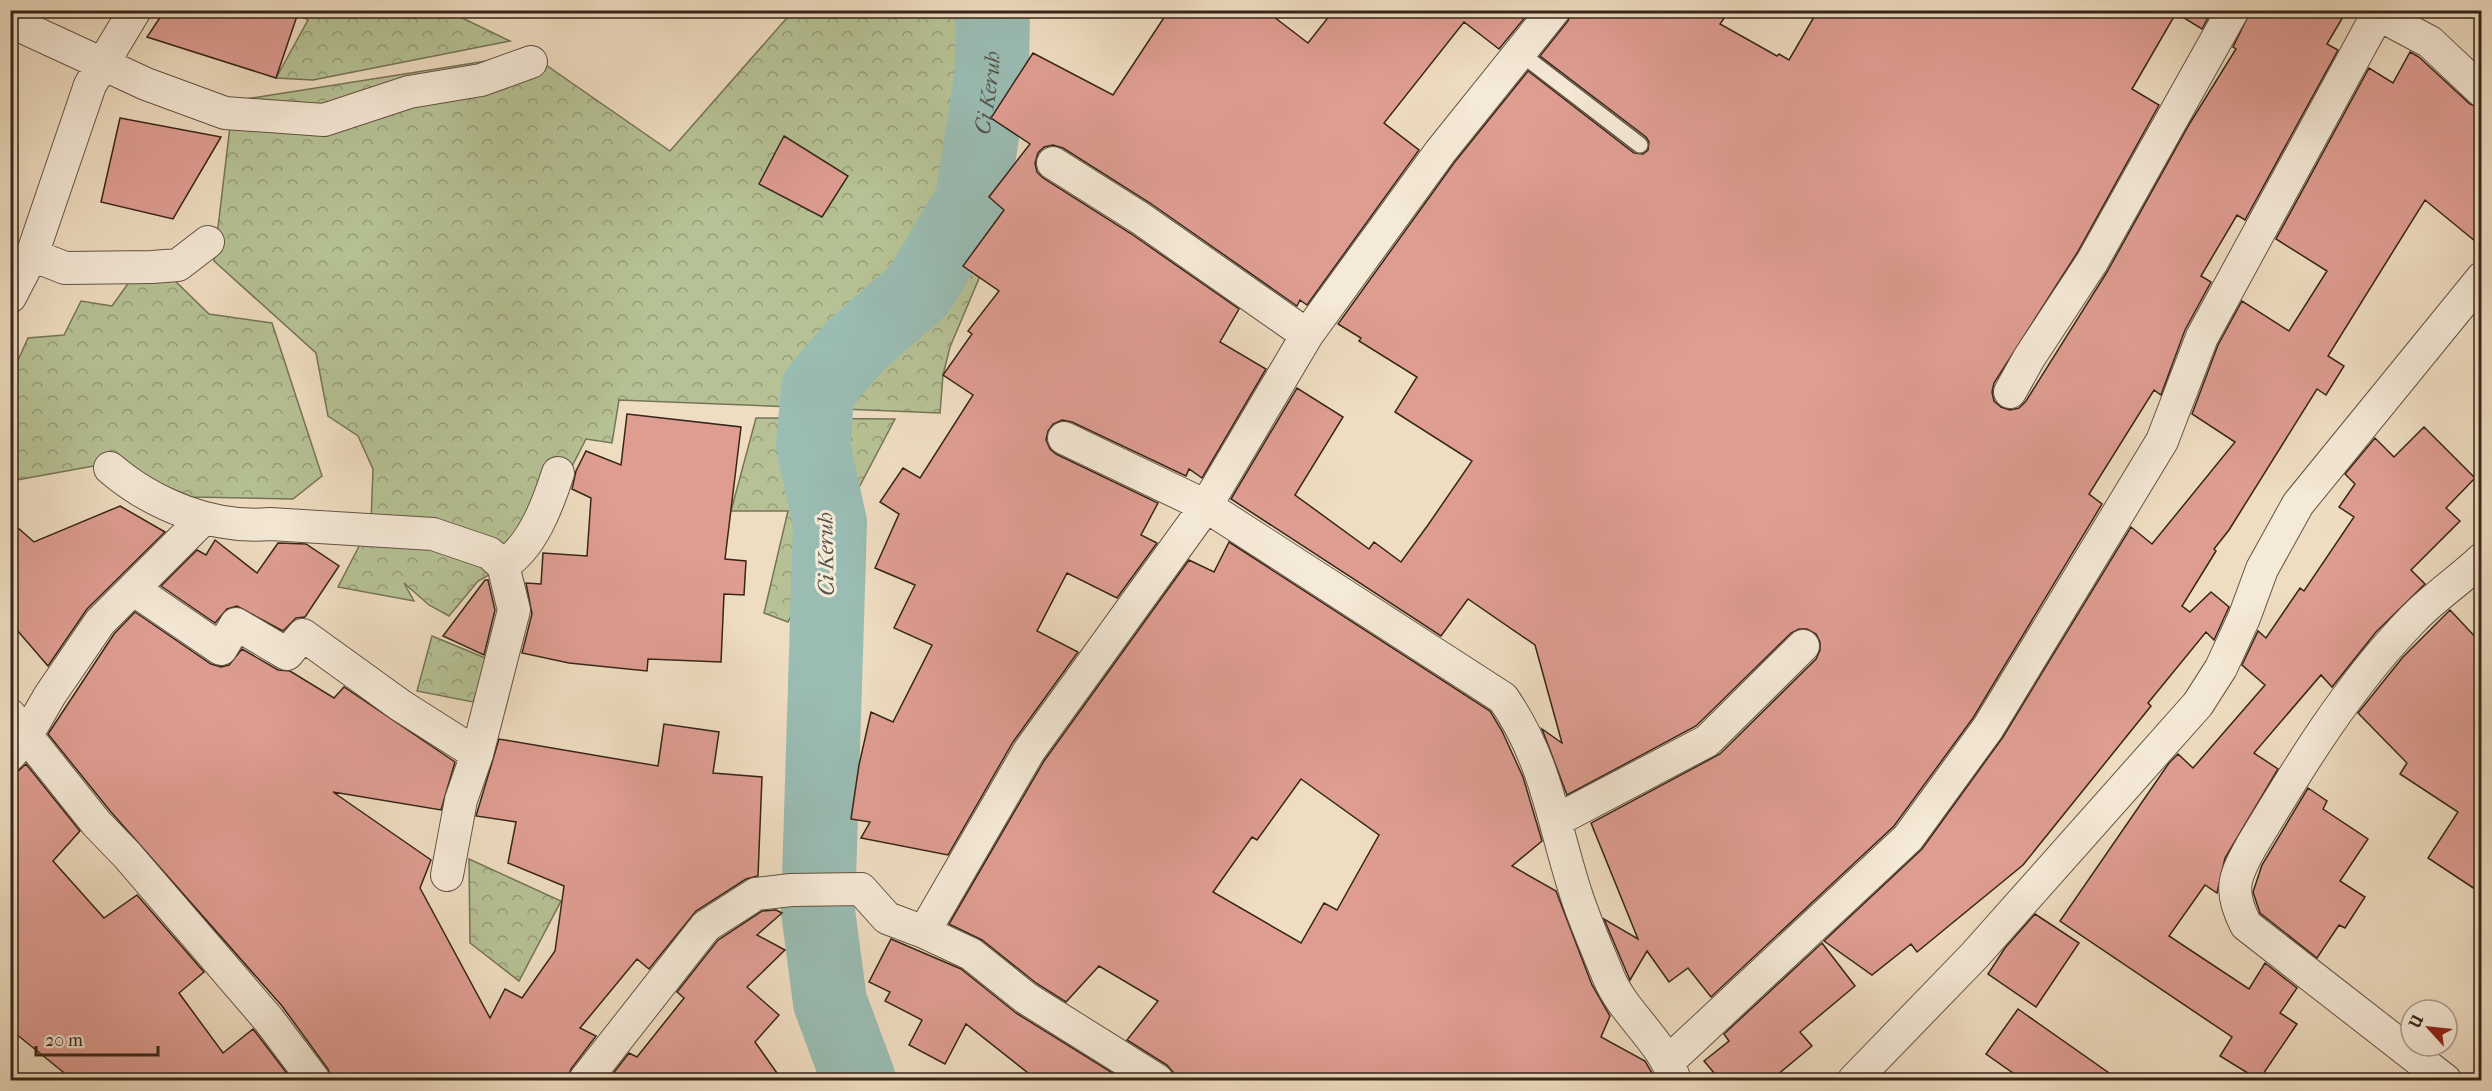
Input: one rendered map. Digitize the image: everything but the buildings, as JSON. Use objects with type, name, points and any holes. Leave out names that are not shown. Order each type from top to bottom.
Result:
[{"type":"street","points":[[10,297],[49,262],[90,85],[108,67],[135,10]]},
{"type":"street","points":[[924,932],[1029,751],[1206,506],[1307,335],[1440,152],[1554,10]]},
{"type":"street","points":[[2010,392],[2034,350],[2092,262],[2233,10]]},
{"type":"street","points":[[1064,438],[1206,506],[1503,698],[1523,727],[1557,819],[1577,897],[1610,981],[1672,1071],[1908,838],[1988,728],[2162,441],[2202,337],[2376,12],[2430,42],[2481,91]]},
{"type":"street","points":[[16,24],[146,84],[225,113],[324,120],[409,92],[482,80],[531,62]]},
{"type":"street","points":[[1053,163],[1140,218],[1307,335]]},
{"type":"street","points":[[49,262],[105,269],[178,265],[208,242]]},
{"type":"street","points":[[1854,1080],[1976,955],[2198,704],[2221,668],[2244,618],[2262,569],[2298,504],[2476,296]]},
{"type":"street","points":[[110,468],[125,482],[202,519],[433,534],[489,553],[503,565],[515,606],[477,754],[461,800],[447,875]]},
{"type":"street","points":[[503,565],[516,558],[528,539],[550,496],[558,473]]},
{"type":"street","points":[[202,519],[100,622],[50,695],[16,735],[128,855],[269,1020],[314,1080]]},
{"type":"street","points":[[2445,1080],[2246,925],[2236,905],[2233,890],[2241,864],[2252,845],[2328,723],[2371,665],[2414,617],[2481,559]]},
{"type":"street","points":[[133,589],[221,649],[236,624],[287,654],[303,634],[400,705],[477,754]]},
{"type":"street","points":[[1557,819],[1707,741],[1803,646]]},
{"type":"street","points":[[585,1080],[706,926],[756,894],[791,890],[861,889],[887,918],[971,954],[1026,998],[1157,1080]]},
{"type":"lane","points":[[1520,53],[1640,145]]},
{"type":"green space","points":[[293,11],[448,11],[510,41],[313,80],[276,78],[308,20]]},
{"type":"green space","points":[[793,11],[1001,11],[984,118],[997,236],[950,347],[943,375],[940,413],[619,400],[612,443],[586,439],[516,575],[485,565],[489,575],[478,581],[449,616],[429,605],[404,583],[414,601],[338,587],[371,523],[373,469],[358,436],[328,416],[316,353],[214,261],[233,101],[530,54],[670,151]]},
{"type":"green space","points":[[137,271],[169,275],[209,314],[272,323],[322,476],[293,499],[192,497],[110,463],[11,481],[11,376],[28,338],[64,335],[81,301],[112,306]]},
{"type":"green space","points":[[756,418],[895,419],[788,622],[764,613],[788,511],[731,511]]},
{"type":"green space","points":[[432,636],[490,660],[473,702],[417,691]]},
{"type":"green space","points":[[469,859],[561,901],[519,981],[470,943]]},
{"type":"waterway","name":"Ci Keruh","points":[[859,1080],[830,1002],[818,911],[830,523],[813,445],[818,389],[855,346],[919,290],[972,201],[992,71],[993,10]]}]
